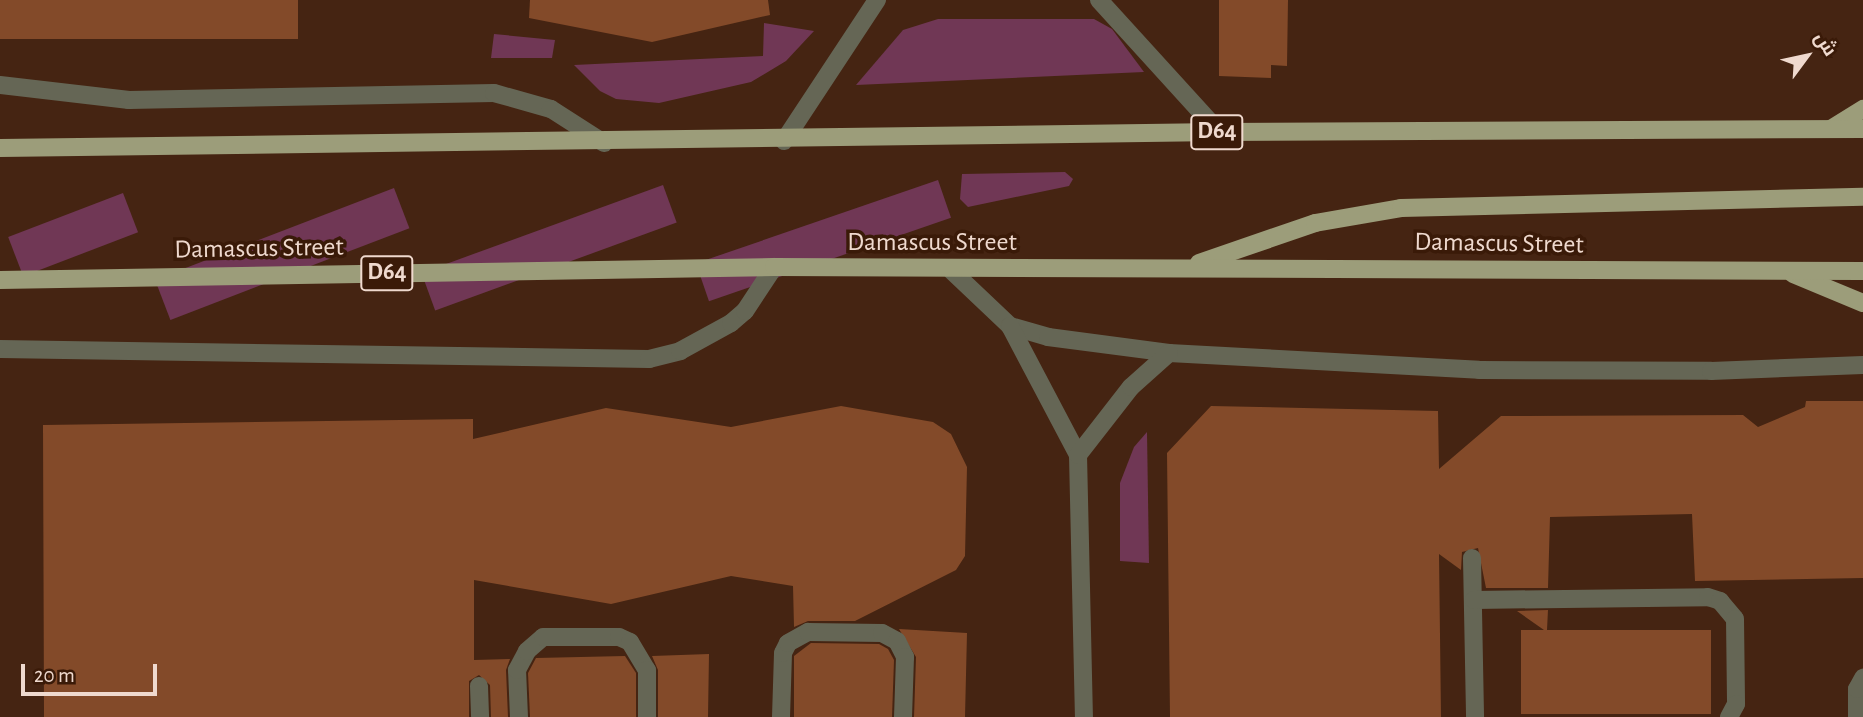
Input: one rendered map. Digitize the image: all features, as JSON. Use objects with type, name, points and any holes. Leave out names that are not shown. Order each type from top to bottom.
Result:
[{"type":"main road","points":[[1830,129],[1863,109]]},
{"type":"main road","name":"D64","points":[[0,148],[783,141],[1219,132],[1863,129]]},
{"type":"main road","points":[[1192,266],[1284,232],[1401,208],[1863,197]]},
{"type":"main road","name":"Damascus Street","points":[[0,279],[774,267],[952,271],[1192,266],[1793,274],[1863,271]]},
{"type":"main road","points":[[1793,274],[1863,303]]},
{"type":"street","points":[[783,141],[877,0]]},
{"type":"street","points":[[1099,0],[1219,132]]},
{"type":"street","points":[[0,85],[129,100],[494,93],[551,109],[604,143]]},
{"type":"street","points":[[1830,129],[1863,100]]},
{"type":"street","points":[[0,349],[649,359],[680,351],[731,323],[745,311],[774,267]]},
{"type":"street","points":[[952,271],[1010,326],[1078,455],[1084,717]]},
{"type":"street","points":[[1010,326],[1048,337],[1169,353],[1479,370],[1711,371],[1863,365]]},
{"type":"street","points":[[1078,455],[1131,387],[1169,353]]},
{"type":"street","points":[[1472,558],[1475,717]]},
{"type":"street","points":[[1474,600],[1708,597],[1720,601],[1735,619],[1736,704],[1729,717]]},
{"type":"street","points":[[782,717],[783,653],[788,643],[808,632],[882,633],[897,641],[905,657],[903,717]]},
{"type":"street","points":[[519,717],[517,670],[527,651],[543,637],[620,637],[630,642],[647,670],[647,717]]},
{"type":"street","points":[[1857,717],[1857,688],[1863,678]]},
{"type":"street","points":[[479,687],[480,717]]},
{"type":"shaded area","points":[[938,19],[1094,19],[1112,29],[1144,72],[856,85],[903,30]]},
{"type":"shaded area","points":[[764,23],[814,31],[786,61],[751,82],[659,103],[616,99],[600,91],[574,65],[763,56]]},
{"type":"shaded area","points":[[494,34],[555,40],[552,58],[491,58]]},
{"type":"shaded area","points":[[1065,172],[1073,179],[1069,186],[968,207],[960,199],[962,174]]},
{"type":"shaded area","points":[[938,180],[951,218],[709,301],[696,263]]},
{"type":"shaded area","points":[[663,185],[677,223],[435,310],[421,273]]},
{"type":"shaded area","points":[[394,188],[409,228],[170,320],[155,280]]},
{"type":"shaded area","points":[[123,193],[138,232],[23,276],[8,237]]},
{"type":"shaded area","points":[[1147,432],[1149,563],[1120,561],[1120,483],[1134,447]]},
{"type":"building","points":[[0,0],[298,0],[298,39],[0,39]]},
{"type":"building","points":[[530,0],[768,0],[770,15],[652,42],[529,18]]},
{"type":"building","points":[[1219,0],[1288,0],[1287,66],[1271,65],[1271,78],[1219,76]]},
{"type":"building","points":[[1806,401],[1863,401],[1863,578],[1695,581],[1692,514],[1550,517],[1548,588],[1486,588],[1478,548],[1462,552],[1461,570],[1439,554],[1441,717],[1170,717],[1167,453],[1211,406],[1438,411],[1439,469],[1501,416],[1743,415],[1758,427],[1805,407]]},
{"type":"building","points":[[841,406],[933,422],[951,434],[967,467],[965,556],[956,570],[855,621],[808,621],[794,627],[793,586],[731,576],[611,604],[474,580],[474,660],[510,659],[506,670],[508,717],[491,717],[490,685],[479,675],[469,681],[469,717],[44,717],[43,425],[473,419],[473,439],[606,408],[731,427]]},
{"type":"building","points":[[1548,610],[1547,630],[1711,630],[1711,714],[1521,714],[1521,630],[1544,630],[1517,611]]},
{"type":"building","points":[[899,629],[967,633],[965,717],[914,717],[916,657]]},
{"type":"building","points":[[811,643],[879,644],[888,649],[894,660],[892,717],[794,717],[794,656]]},
{"type":"building","points":[[709,654],[708,717],[658,717],[658,670],[652,656]]},
{"type":"building","points":[[625,656],[636,673],[636,717],[530,717],[528,673],[536,658]]}]
